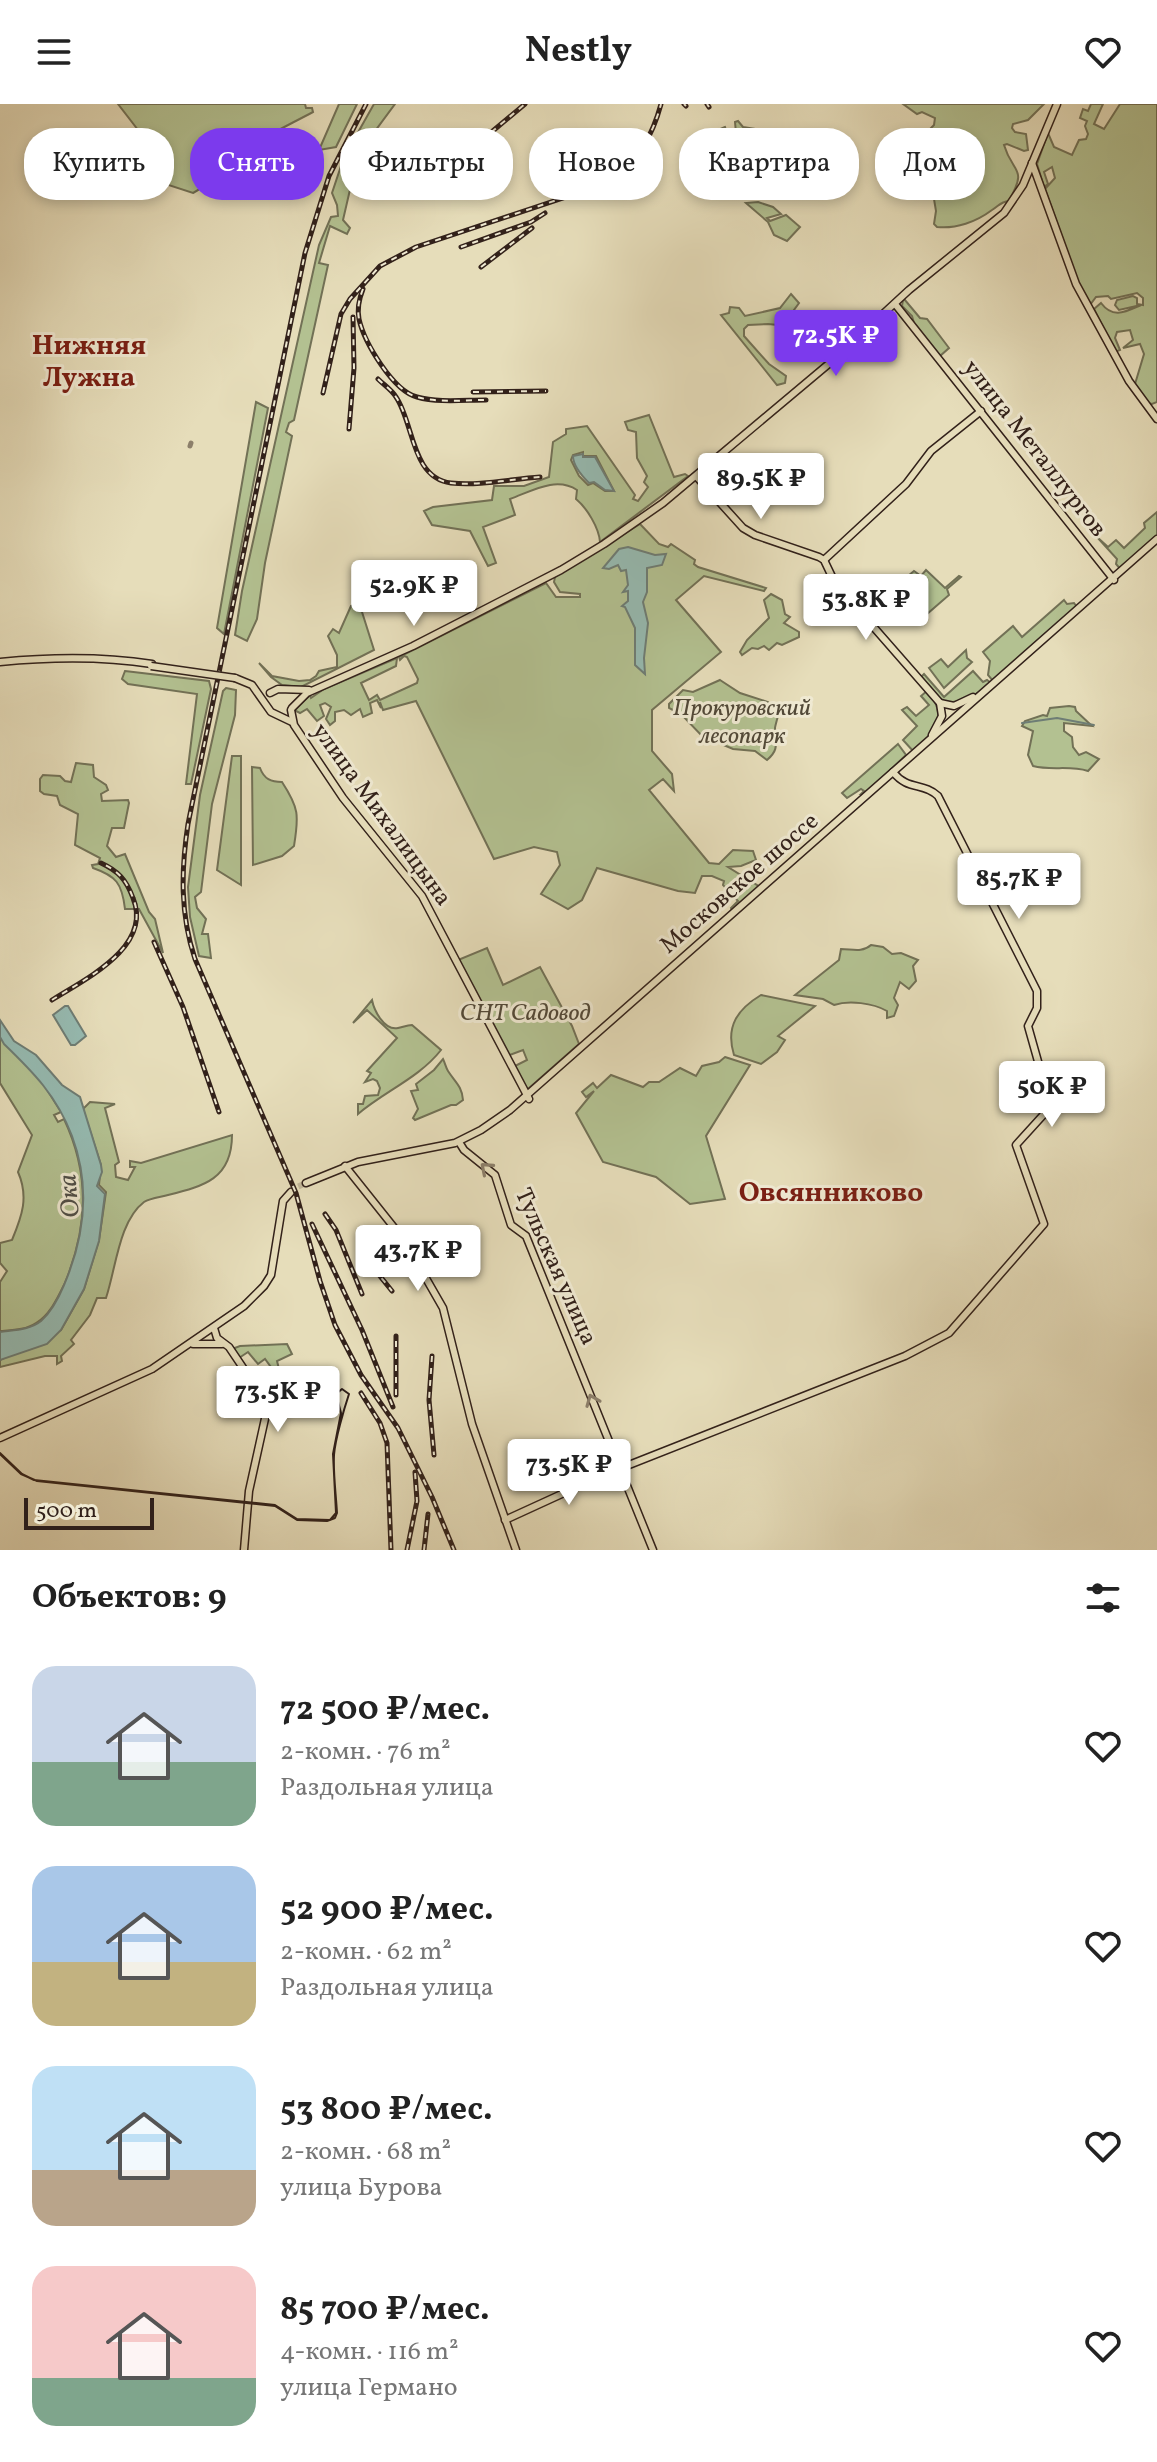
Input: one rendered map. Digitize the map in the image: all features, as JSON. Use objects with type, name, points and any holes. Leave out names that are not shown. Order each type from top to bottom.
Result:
[{"type":"main road","points":[[235,677],[252,685],[272,713],[279,715],[316,689],[413,646],[561,570],[621,533],[696,476],[1004,213],[1027,175],[1057,104]]},
{"type":"main road","points":[[1032,163],[1076,284],[1129,381],[1157,419]]},
{"type":"main road","points":[[1027,175],[1037,175]]},
{"type":"main road","name":"улица Металлургов","points":[[895,304],[1113,579]]},
{"type":"main road","points":[[824,560],[906,484],[931,451],[981,411]]},
{"type":"main road","points":[[696,476],[743,528],[824,560],[835,583],[940,703],[944,722],[959,709]]},
{"type":"main road","name":"Московское шоссе","points":[[959,709],[983,692],[1157,540]]},
{"type":"main road","name":"Московское шоссе","points":[[893,773],[944,722],[1113,579]]},
{"type":"main road","points":[[0,663],[93,657],[235,677],[248,680],[262,692],[316,689]]},
{"type":"main road","points":[[285,690],[293,699],[291,709]]},
{"type":"main road","points":[[267,705],[270,693]]},
{"type":"main road","points":[[940,703],[959,709]]},
{"type":"main road","name":"улица Михалицына","points":[[291,709],[294,725]]},
{"type":"main road","name":"улица Михалицына","points":[[279,715],[294,725],[357,817],[422,896],[528,1098]]},
{"type":"main road","name":"Московское шоссе","points":[[348,1167],[338,1172],[307,1184],[348,1167],[460,1143],[480,1134],[528,1098],[893,773],[944,722]]},
{"type":"main road","points":[[505,1520],[620,1469],[905,1356],[949,1333],[1045,1222],[1016,1145],[1065,1091],[1041,1069],[1028,1029],[1037,1008],[1037,991],[966,848],[933,791],[903,784],[893,773]]},
{"type":"main road","name":"Тульская улица","points":[[460,1143],[495,1175],[512,1227],[526,1236],[653,1550]]},
{"type":"main road","points":[[348,1167],[353,1178]]},
{"type":"main road","points":[[338,1172],[346,1172],[353,1178],[404,1240],[443,1308],[462,1389],[516,1550]]},
{"type":"main road","points":[[0,1436],[102,1393],[151,1367],[191,1343],[214,1328],[244,1306],[268,1281],[272,1271],[281,1209],[288,1192],[280,1200],[265,1281],[242,1304],[191,1343]]},
{"type":"main road","points":[[214,1328],[217,1338],[225,1344],[268,1405],[249,1491],[244,1550]]},
{"type":"main road","points":[[191,1343],[225,1344]]},
{"type":"green space","points":[[118,104],[305,104],[313,112],[283,128],[190,128],[190,192],[174,187],[174,128],[137,128]]},
{"type":"green space","points":[[339,104],[357,104],[345,128],[340,128],[336,147],[324,149],[324,138]]},
{"type":"green space","points":[[374,104],[395,104],[377,128],[360,128]]},
{"type":"green space","points":[[903,104],[1044,104],[1028,120],[1013,124],[1015,132],[1026,134],[1028,150],[1004,145],[1018,176],[1009,201],[966,224],[951,227],[937,227],[934,224],[934,200],[985,200],[985,128],[931,128],[935,118],[922,112],[917,114]]},
{"type":"green space","points":[[1091,104],[1103,104],[1094,124],[1104,129],[1120,104],[1157,104],[1157,402],[1152,404],[1148,403],[1135,384],[1144,354],[1140,344],[1123,348],[1133,340],[1130,330],[1117,332],[1115,338],[1120,350],[1115,352],[1094,309],[1101,303],[1115,313],[1124,312],[1141,305],[1119,310],[1115,305],[1117,300],[1133,296],[1137,298],[1137,304],[1143,305],[1143,298],[1137,293],[1111,299],[1108,296],[1096,297],[1090,305],[1078,282],[1045,189],[1055,178],[1052,167],[1044,172],[1048,184],[1044,187],[1037,164],[1048,133],[1054,147],[1072,155],[1079,140],[1086,139],[1088,134],[1087,121],[1080,118],[1083,109],[1088,111]]},
{"type":"green space","points":[[738,121],[749,128],[736,128],[735,122]]},
{"type":"green space","points":[[340,169],[340,200],[348,200],[343,220],[350,228],[347,234],[330,226],[319,263],[328,265],[294,420],[289,423],[286,432],[292,436],[265,563],[257,619],[247,641],[235,635],[242,591],[319,245],[331,217],[338,216],[332,193]]},
{"type":"green space","points":[[758,202],[773,207],[781,214],[767,218],[770,221],[786,215],[800,227],[787,241],[774,235],[768,222],[746,203]]},
{"type":"green space","points":[[791,294],[799,303],[794,310],[807,325],[748,325],[744,329],[744,336],[769,364],[786,376],[785,383],[777,385],[721,315],[729,313],[730,307],[739,308],[745,316],[780,308]]},
{"type":"green space","points":[[903,300],[920,318],[927,319],[949,348],[940,356],[902,306]]},
{"type":"green space","points":[[256,402],[268,408],[224,634],[217,628]]},
{"type":"green space","points":[[649,415],[674,477],[688,476],[600,542],[592,519],[576,499],[577,490],[561,484],[544,486],[510,499],[515,515],[483,527],[496,563],[488,566],[470,531],[432,525],[424,511],[433,507],[492,500],[494,486],[524,486],[549,477],[553,442],[566,434],[566,429],[587,426],[635,495],[633,499],[638,501],[648,487],[644,482],[647,476],[637,458],[636,432],[628,430],[625,422]],"holes":[[[583,452],[583,456],[596,456],[614,491],[605,491],[593,483],[588,485],[579,476],[571,460],[573,455]]]},
{"type":"green space","points":[[1157,512],[1157,535],[1121,570],[1116,564],[1117,559],[1097,537],[1108,547],[1116,540],[1124,548]]},
{"type":"green space","points":[[640,524],[659,544],[668,547],[671,544],[695,560],[694,564],[698,567],[766,588],[764,591],[704,576],[676,600],[721,652],[652,710],[652,751],[672,774],[674,791],[663,779],[649,790],[709,863],[719,864],[733,850],[753,851],[756,860],[728,867],[760,887],[732,911],[731,908],[738,901],[723,885],[724,881],[712,876],[702,876],[695,893],[597,868],[582,900],[568,909],[541,894],[560,865],[557,852],[534,847],[494,859],[416,701],[383,710],[377,700],[370,703],[372,713],[363,717],[360,709],[351,715],[344,710],[335,712],[335,721],[330,725],[326,719],[331,707],[325,703],[320,705],[324,716],[317,721],[307,709],[300,713],[294,710],[310,695],[311,698],[324,689],[397,658],[396,666],[361,683],[369,700],[377,695],[380,700],[417,683],[407,657],[400,660],[399,657],[546,583],[556,597],[580,597],[580,594],[560,592],[554,582],[555,577]]},
{"type":"green space","points":[[926,570],[945,588],[961,577],[947,589],[949,595],[927,614],[901,582],[914,571],[921,576]]},
{"type":"green space","points":[[771,594],[782,600],[785,614],[790,617],[784,623],[799,632],[799,637],[782,645],[777,643],[769,650],[764,646],[752,648],[742,655],[740,652],[747,640],[769,618],[764,600]]},
{"type":"green space","points":[[1064,600],[1077,607],[993,681],[988,675],[990,661],[983,652],[1013,626],[1022,637]]},
{"type":"green space","points":[[356,605],[362,612],[374,650],[301,687],[282,685],[271,677],[259,663],[272,676],[299,681],[310,680],[319,671],[337,667],[337,655],[328,636],[333,629],[339,633],[351,606]]},
{"type":"green space","points":[[966,650],[967,658],[972,662],[944,688],[929,668],[941,659],[948,667]]},
{"type":"green space","points":[[125,671],[209,681],[211,689],[191,784],[186,784],[197,694],[128,684],[122,679]]},
{"type":"green space","points":[[973,671],[983,682],[987,680],[991,683],[974,695],[956,702],[942,702],[920,678],[924,674],[944,697]]},
{"type":"green space","name":"Прокуровский лесопарк","points":[[720,680],[740,693],[768,702],[779,714],[775,749],[767,760],[755,751],[733,749],[702,736],[682,715],[669,708],[669,704],[683,690],[693,692]]},
{"type":"green space","points":[[226,688],[236,690],[235,715],[212,804],[201,892],[195,897],[197,908],[206,919],[202,934],[208,934],[211,958],[199,956],[190,917],[188,887],[200,795]]},
{"type":"green space","points":[[927,691],[937,708],[937,723],[914,752],[903,740],[917,726],[902,710],[907,707],[916,716],[929,705],[921,696]]},
{"type":"green space","points":[[1075,707],[1092,726],[1064,723],[1064,731],[1072,737],[1073,747],[1079,755],[1086,752],[1099,759],[1088,771],[1033,766],[1028,755],[1033,731],[1022,726],[1025,721],[1047,716],[1050,708]]},
{"type":"green space","points":[[898,744],[906,755],[865,794],[861,794],[864,791],[861,789],[847,798],[842,793]]},
{"type":"green space","points":[[232,756],[241,756],[241,885],[217,870]]},
{"type":"green space","points":[[76,763],[93,765],[94,777],[108,790],[101,794],[102,801],[128,800],[124,828],[112,828],[107,846],[116,857],[125,854],[149,912],[155,919],[163,953],[139,909],[125,909],[116,882],[93,868],[92,865],[98,864],[100,858],[75,845],[78,814],[60,805],[57,796],[40,791],[43,775],[60,776],[71,782]]},
{"type":"green space","points":[[252,767],[260,768],[268,779],[282,782],[295,806],[297,819],[294,846],[282,856],[253,865]]},
{"type":"green space","points":[[871,945],[918,960],[913,966],[916,981],[909,989],[900,982],[894,998],[898,1005],[894,1016],[887,1018],[887,1011],[868,1004],[834,1005],[823,999],[795,995],[839,960],[841,949],[860,950]]},
{"type":"green space","name":"СНТ Садовод","points":[[487,948],[503,985],[540,967],[579,1044],[528,1089],[513,1067],[527,1060],[523,1050],[507,1056],[458,960]]},
{"type":"green space","points":[[761,995],[815,1006],[778,1036],[785,1040],[777,1052],[761,1064],[734,1055],[731,1035],[740,1012]]},
{"type":"green space","points":[[372,1000],[377,1014],[388,1026],[398,1028],[412,1025],[441,1050],[423,1069],[358,1114],[358,1104],[363,1104],[365,1096],[378,1095],[380,1088],[373,1079],[365,1082],[371,1073],[367,1071],[397,1038],[367,1010],[353,1023]]},
{"type":"green space","points":[[0,1037],[39,1077],[61,1112],[54,1115],[58,1122],[64,1119],[72,1140],[82,1180],[83,1201],[73,1262],[53,1305],[41,1320],[32,1325],[0,1331],[0,1282],[7,1271],[0,1263],[0,1243],[12,1240],[21,1215],[24,1198],[18,1172],[32,1135],[0,1083]]},
{"type":"green space","points":[[725,1057],[750,1065],[706,1136],[725,1199],[690,1204],[656,1177],[603,1162],[576,1113],[594,1091],[586,1097],[582,1092],[593,1083],[597,1088],[611,1075],[643,1087],[649,1082],[659,1082],[680,1068],[696,1076],[702,1066],[719,1062]]},
{"type":"green space","points":[[443,1059],[460,1088],[463,1100],[415,1120],[413,1118],[418,1109],[411,1091],[418,1090],[416,1084]]},
{"type":"green space","points":[[90,1102],[115,1104],[105,1108],[119,1162],[115,1165],[116,1177],[128,1180],[135,1167],[130,1167],[130,1161],[141,1163],[232,1135],[227,1162],[214,1178],[204,1184],[149,1200],[136,1210],[119,1246],[106,1298],[97,1298],[90,1315],[71,1340],[74,1344],[61,1356],[62,1361],[57,1364],[57,1356],[45,1356],[0,1367],[0,1360],[61,1330],[84,1289],[99,1240],[106,1192],[99,1185],[101,1165],[83,1109]]},
{"type":"green space","points":[[287,1344],[292,1354],[277,1361],[279,1369],[271,1367],[265,1359],[258,1364],[248,1352],[239,1358],[232,1349],[240,1346]]},
{"type":"water","points":[[583,454],[583,457],[595,457],[614,491],[605,490],[594,482],[589,483],[573,460],[573,456]]},
{"type":"water","points":[[628,547],[655,555],[666,554],[662,565],[647,568],[647,592],[643,602],[648,623],[645,674],[635,665],[635,628],[622,606],[628,601],[628,591],[623,592],[628,585],[626,570],[621,571],[618,565],[603,568],[619,549]]},
{"type":"water","points":[[68,1006],[86,1036],[75,1045],[71,1045],[53,1015]]},
{"type":"water","points":[[0,1020],[14,1041],[36,1055],[62,1085],[80,1097],[101,1165],[97,1186],[105,1194],[99,1241],[84,1289],[61,1330],[47,1344],[0,1360],[0,1332],[37,1324],[60,1294],[77,1248],[83,1193],[78,1155],[66,1122],[43,1086],[4,1044],[0,1037]]},
{"type":"waterway","points":[[1022,723],[1057,718],[1094,725]]},
{"type":"tunnel","points":[[290,1190],[306,1183]]},
{"type":"tram line","points":[[0,1453],[22,1474],[34,1480],[275,1505],[297,1519],[330,1520],[336,1513],[333,1454],[341,1413],[336,1394],[342,1389],[349,1394],[334,1455],[337,1513],[335,1518],[327,1521],[297,1520],[275,1506],[37,1481],[21,1474],[0,1454]]},
{"type":"railway","points":[[366,104],[329,176],[305,253],[188,824],[183,892],[195,959],[296,1193],[335,1325],[361,1375],[398,1428],[454,1550]]},
{"type":"railway","points":[[496,128],[525,104]]},
{"type":"railway","points":[[323,393],[341,314],[350,299],[380,266],[416,247],[611,182],[643,148],[661,104]]},
{"type":"railway","points":[[461,247],[531,222],[545,213]]},
{"type":"railway","points":[[481,267],[532,228]]},
{"type":"railway","points":[[363,289],[358,312],[362,329],[373,352],[399,386],[425,399],[486,400]]},
{"type":"railway","points":[[349,429],[354,368],[353,317]]},
{"type":"railway","points":[[378,379],[396,397],[421,460],[438,479],[473,484],[540,477]]},
{"type":"railway","points":[[473,392],[546,391]]},
{"type":"railway","points":[[52,1000],[112,960],[133,932],[137,916],[130,891],[121,876],[101,863]]},
{"type":"railway","points":[[154,942],[183,1007],[219,1112]]},
{"type":"railway","points":[[325,1214],[336,1230],[362,1294]]},
{"type":"railway","points":[[312,1224],[362,1330],[393,1407]]},
{"type":"railway","points":[[359,1250],[392,1291]]},
{"type":"railway","points":[[396,1336],[396,1395]]},
{"type":"railway","points":[[432,1356],[429,1400],[434,1455]]},
{"type":"railway","points":[[361,1393],[380,1423],[387,1443],[391,1550]]},
{"type":"railway","points":[[407,1550],[417,1501],[415,1472]]},
{"type":"railway","points":[[424,1550],[428,1514]]},
{"type":"district","name":"Нижняя Лужна","points":[[89,362]]},
{"type":"district","name":"Овсянниково","points":[[831,1193]]},
{"type":"water label","name":"Ока","points":[[70,1196]]}]
